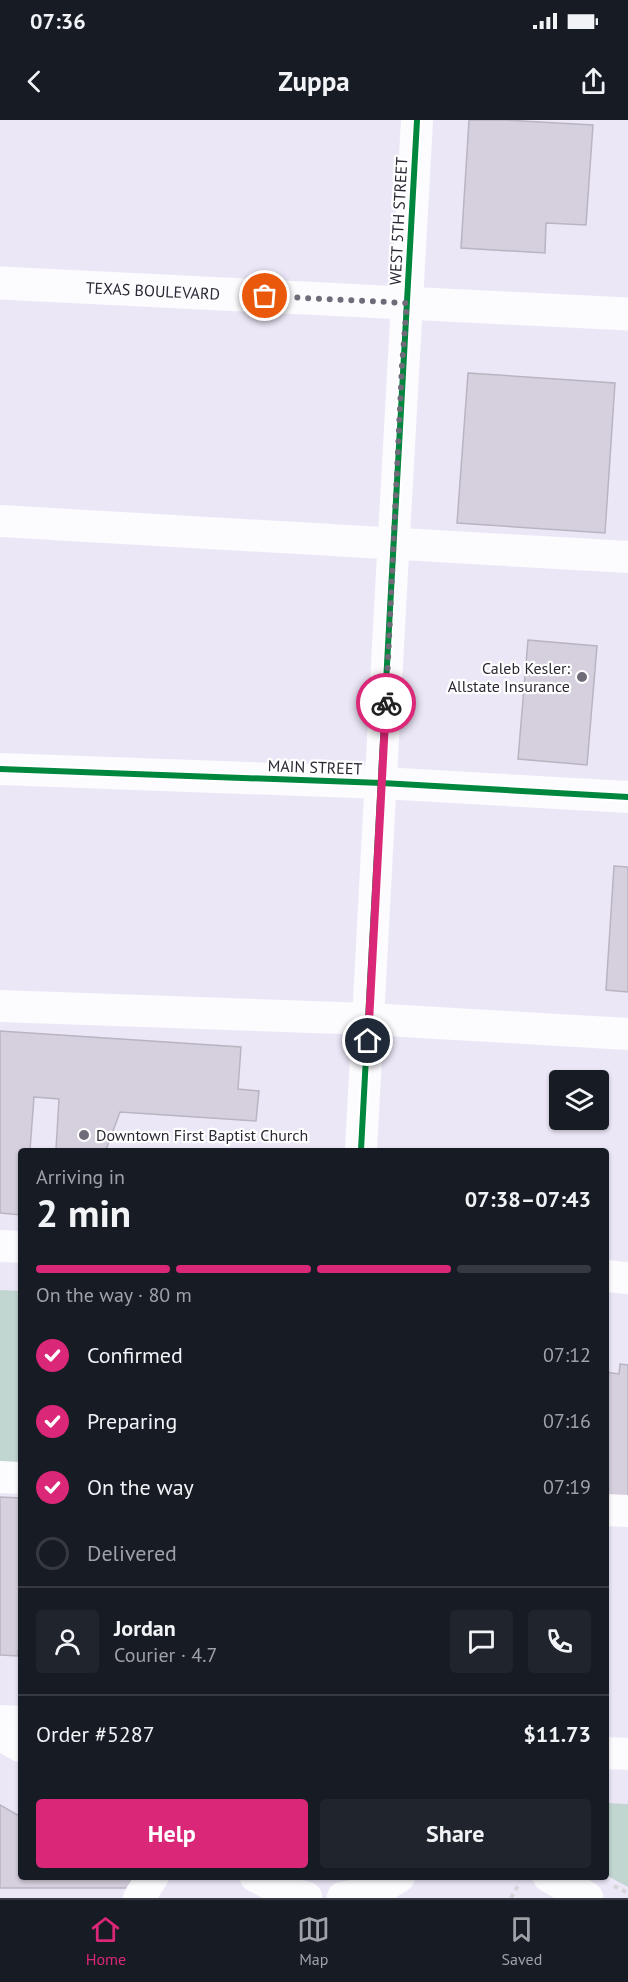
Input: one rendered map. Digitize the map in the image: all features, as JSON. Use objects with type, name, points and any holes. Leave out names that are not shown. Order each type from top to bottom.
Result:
[{"type":"main road","name":"TEXAS BOULEVARD","points":[[0,283],[628,314]]},
{"type":"main road","points":[[0,1734],[18,1744]]},
{"type":"main road","points":[[242,1880],[265,1898]]},
{"type":"main road","points":[[264,1880],[289,1893],[306,1898]]},
{"type":"main road","points":[[556,1880],[587,1898]]},
{"type":"street","name":"WEST 5TH STREET","points":[[361,1148],[417,120]]},
{"type":"street","points":[[0,521],[628,557]]},
{"type":"street","name":"MAIN STREET","points":[[0,769],[382,783],[628,797]]},
{"type":"street","points":[[0,1006],[369,1019],[628,1034]]},
{"type":"street","points":[[0,1246],[18,1247]]},
{"type":"street","points":[[609,1276],[628,1278]]},
{"type":"street","points":[[0,1477],[18,1478]]},
{"type":"street","points":[[609,1510],[628,1511]]},
{"type":"street","points":[[0,1721],[18,1722]]},
{"type":"street","points":[[609,1753],[628,1754]]},
{"type":"street","points":[[138,1898],[150,1880]]},
{"type":"path","points":[[511,1898],[521,1880]]},
{"type":"shaded area","points":[[0,1290],[18,1291],[18,1472],[0,1471]]},
{"type":"shaded area","points":[[609,1803],[628,1804],[628,1887],[609,1877]]},
{"type":"building","points":[[469,120],[593,125],[586,225],[546,223],[545,253],[461,248]]},
{"type":"building","points":[[468,373],[615,383],[605,533],[457,523]]},
{"type":"building","points":[[528,640],[597,646],[587,765],[518,759]]},
{"type":"building","points":[[614,866],[628,867],[628,992],[606,990]]},
{"type":"building","name":"Downtown First Baptist Church","points":[[0,1031],[241,1047],[238,1089],[259,1091],[256,1121],[120,1112],[107,1148],[56,1148],[59,1099],[34,1097],[30,1148],[18,1148],[18,1215],[0,1213]]},
{"type":"building","points":[[620,1364],[628,1365],[628,1504],[609,1502],[609,1372],[619,1374]]},
{"type":"building","points":[[0,1497],[18,1498],[18,1656],[0,1655]]},
{"type":"building","points":[[0,1805],[18,1815],[18,1880],[132,1880],[133,1888],[0,1888]]},
{"type":"cycle path","points":[[361,1148],[417,120]]},
{"type":"cycle path","points":[[0,769],[382,783],[628,797]]},
{"type":"way so far","points":[[265,296],[407,303],[386,703]]},
{"type":"place","name":"Caleb Kesler: Allstate Insurance","points":[[582,677]]},
{"type":"place","name":"Downtown First Baptist Church","points":[[84,1135]]},
{"type":"route","points":[[368,1041],[386,703]]}]
